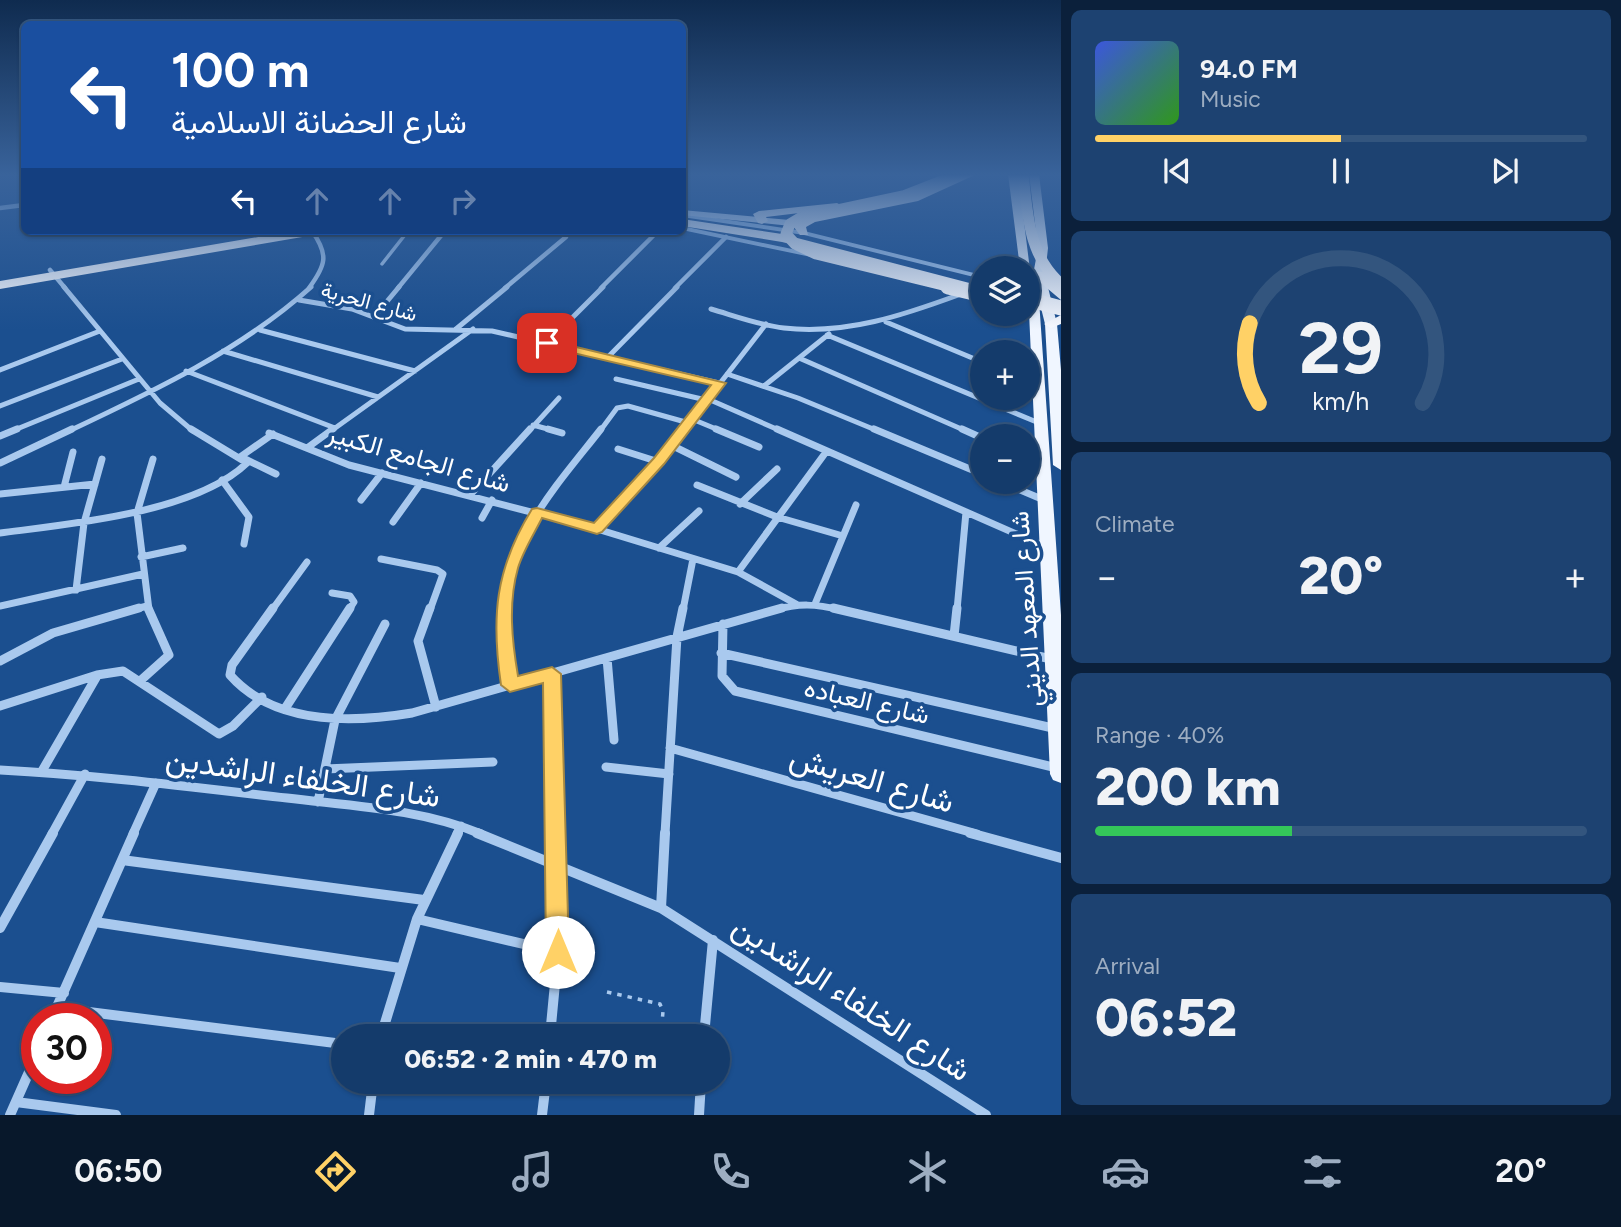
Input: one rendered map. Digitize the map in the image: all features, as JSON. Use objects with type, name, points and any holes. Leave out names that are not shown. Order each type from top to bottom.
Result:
[{"type":"highway","points":[[730,226],[970,288]]},
{"type":"highway","points":[[789,226],[786,234],[795,244],[816,254],[970,288]]},
{"type":"highway","points":[[802,229],[806,226]]},
{"type":"highway","points":[[1031,226],[1035,253],[1048,275],[1061,284]]},
{"type":"highway","points":[[0,285],[52,272],[251,235]]},
{"type":"highway","points":[[0,278],[288,235]]},
{"type":"highway","points":[[1040,282],[1061,296]]},
{"type":"highway","points":[[1040,306],[1061,307]]},
{"type":"main road","points":[[791,226],[802,229]]},
{"type":"main road","points":[[1020,226],[1024,256]]},
{"type":"main road","name":"شارع المعهد الديني","points":[[1039,256],[1043,248],[1040,226]]},
{"type":"main road","name":"شارع المعهد الديني","points":[[1040,293],[1056,321],[1061,465]]},
{"type":"main road","name":"شارع المعهد الديني","points":[[1037,410],[1039,423]]},
{"type":"main road","name":"شارع المعهد الديني","points":[[1040,483],[1044,500],[1061,772]]},
{"type":"street","points":[[777,226],[802,229],[970,274]]},
{"type":"street","points":[[686,229],[970,288]]},
{"type":"street","points":[[0,463],[149,390],[260,330],[299,300],[313,283],[325,258],[323,247],[316,235]]},
{"type":"street","points":[[374,317],[442,235]]},
{"type":"street","points":[[547,343],[653,236]]},
{"type":"street","points":[[456,330],[566,237]]},
{"type":"street","points":[[608,357],[726,237]]},
{"type":"street","points":[[52,272],[139,379],[192,432],[276,474]]},
{"type":"street","points":[[711,309],[791,328],[835,328],[886,322],[970,293]]},
{"type":"street","name":"شارع الحرية","points":[[299,300],[374,317],[413,331],[473,329],[547,343],[719,383]]},
{"type":"street","points":[[886,322],[970,357]]},
{"type":"street","points":[[597,529],[659,461],[766,324]]},
{"type":"street","points":[[764,386],[835,328]]},
{"type":"street","points":[[307,448],[473,329]]},
{"type":"street","points":[[260,330],[415,371]]},
{"type":"street","points":[[0,370],[100,331]]},
{"type":"street","points":[[827,335],[1039,423]]},
{"type":"street","points":[[223,351],[379,397]]},
{"type":"street","points":[[799,358],[970,433]]},
{"type":"street","points":[[0,406],[122,359]]},
{"type":"street","points":[[186,371],[335,428]]},
{"type":"street","points":[[727,374],[764,386],[970,469]]},
{"type":"street","points":[[0,436],[139,379]]},
{"type":"street","points":[[616,379],[707,399],[1047,547]]},
{"type":"street","points":[[471,494],[559,398]]},
{"type":"street","points":[[510,685],[503,643],[504,603],[510,567],[537,512],[617,408],[628,407],[691,421],[759,447]]},
{"type":"street","points":[[533,425],[562,433]]},
{"type":"street","name":"شارع الجامع الكبير","points":[[242,458],[271,433],[349,465],[537,512],[738,572],[796,604]]},
{"type":"street","points":[[671,445],[736,477]]},
{"type":"street","points":[[618,449],[659,461]]},
{"type":"street","points":[[64,487],[73,452]]},
{"type":"street","points":[[738,572],[826,452]]},
{"type":"street","points":[[0,533],[84,523],[137,513],[222,480],[246,466],[242,458]]},
{"type":"street","points":[[76,590],[84,523],[102,459]]},
{"type":"street","points":[[140,681],[169,655],[147,606],[137,513],[153,459]]},
{"type":"street","points":[[740,504],[778,469]]},
{"type":"street","points":[[361,500],[382,473]]},
{"type":"street","points":[[222,480],[249,517],[244,544]]},
{"type":"street","points":[[393,522],[421,483]]},
{"type":"street","points":[[0,494],[95,484]]},
{"type":"street","points":[[697,485],[777,517],[843,536]]},
{"type":"street","points":[[1030,494],[1044,500]]},
{"type":"street","points":[[482,518],[492,500]]},
{"type":"street","points":[[815,604],[856,505]]},
{"type":"street","points":[[659,548],[699,511]]},
{"type":"street","points":[[954,636],[966,512]]},
{"type":"street","points":[[141,557],[183,548]]},
{"type":"street","points":[[381,559],[438,570],[443,575],[418,641],[436,706]]},
{"type":"street","points":[[661,908],[677,637],[693,559]]},
{"type":"street","points":[[307,562],[232,665],[230,675],[234,682],[286,708],[335,720],[383,718],[436,706],[796,604],[815,604],[1054,660]]},
{"type":"street","points":[[0,606],[143,574]]},
{"type":"street","points":[[286,708],[354,602],[350,596],[332,593]]},
{"type":"street","points":[[0,661],[41,637],[69,626],[147,606]]},
{"type":"street","points":[[318,802],[335,720],[385,624]]},
{"type":"street","name":"شارع العباده","points":[[723,624],[722,676],[725,684],[734,691],[1061,772]]},
{"type":"street","points":[[721,653],[1058,729]]},
{"type":"street","points":[[607,658],[614,740]]},
{"type":"street","points":[[0,706],[97,675],[122,671],[219,734],[233,726],[262,697]]},
{"type":"street","points":[[551,1024],[558,952],[552,674]]},
{"type":"street","points":[[42,771],[97,675]]},
{"type":"street","name":"شارع العريش","points":[[670,748],[1061,858]]},
{"type":"street","points":[[325,768],[493,762]]},
{"type":"street","points":[[606,768],[669,774]]},
{"type":"street","name":"شارع الخلفاء الراشدين","points":[[0,770],[85,774],[392,811],[461,827],[661,908],[986,1115]]},
{"type":"street","points":[[0,928],[85,774]]},
{"type":"street","points":[[60,1003],[156,783]]},
{"type":"street","points":[[384,1024],[400,968],[424,900],[461,827]]},
{"type":"street","points":[[122,860],[424,900]]},
{"type":"street","points":[[417,919],[558,952]]},
{"type":"street","points":[[95,922],[400,968]]},
{"type":"street","points":[[706,1024],[713,940]]},
{"type":"street","points":[[0,987],[64,993]]},
{"type":"street","points":[[112,1019],[331,1043]]},
{"type":"street","points":[[10,1115],[21,1091]]},
{"type":"street","points":[[369,1115],[372,1094]]},
{"type":"street","points":[[542,1115],[545,1094]]},
{"type":"street","points":[[699,1115],[700,1094]]},
{"type":"street","points":[[16,1102],[116,1115]]},
{"type":"lane","points":[[382,264],[405,235]]},
{"type":"path","points":[[607,992],[660,1004],[663,1011],[662,1024]]},
{"type":"route","points":[[547,343],[719,383],[659,461],[597,529],[537,512],[510,567],[504,603],[503,643],[510,685],[552,674],[558,952]]}]
